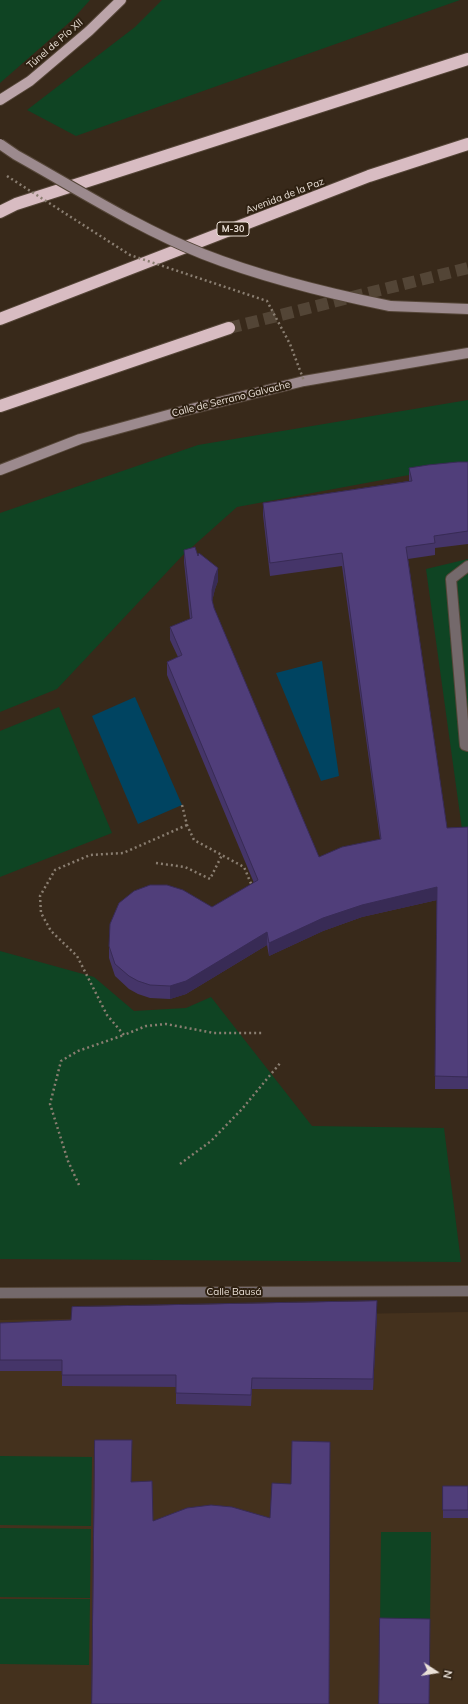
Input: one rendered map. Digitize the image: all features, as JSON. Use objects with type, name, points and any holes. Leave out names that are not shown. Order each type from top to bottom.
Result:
[{"type":"highway","points":[[0,208],[468,59]]},
{"type":"highway","name":"Avenida de la Paz","points":[[0,319],[369,176],[468,144]]},
{"type":"highway","points":[[0,212],[16,204]]},
{"type":"highway","points":[[0,406],[229,328]]},
{"type":"main road","name":"Túnel de Pío XII","points":[[0,100],[30,81],[90,31],[121,0]]},
{"type":"main road","points":[[0,144],[16,155],[142,225],[203,254],[267,277],[328,293],[390,306],[468,309]]},
{"type":"main road","name":"Calle de Serrano Galvache","points":[[0,470],[80,439],[179,412],[304,381],[468,353]]},
{"type":"street","points":[[468,566],[451,579],[465,745],[468,746]]},
{"type":"street","name":"Calle Bausá","points":[[0,1293],[468,1291]]},
{"type":"path","points":[[6,175],[130,255],[268,301],[290,344],[304,381]]},
{"type":"path","points":[[182,805],[194,840],[244,866],[252,888]]},
{"type":"path","points":[[124,1035],[107,1015],[77,956],[51,931],[41,913],[40,896],[55,870],[90,855],[123,853],[188,825]]},
{"type":"path","points":[[156,863],[185,867],[210,879],[222,855]]},
{"type":"path","points":[[78,1185],[68,1161],[50,1104],[55,1080],[62,1061],[78,1051],[146,1026],[166,1024],[214,1033],[263,1033]]},
{"type":"path","points":[[180,1164],[211,1140],[242,1109],[281,1062]]},
{"type":"shaded area","points":[[468,1312],[468,1704],[0,1704],[0,1320]]},
{"type":"green space","points":[[0,0],[90,0],[71,21],[0,83]]},
{"type":"green space","points":[[162,0],[460,0],[76,136],[27,110],[135,27]]},
{"type":"green space","points":[[468,400],[468,464],[237,507],[182,556],[57,689],[0,712],[0,513],[198,445]]},
{"type":"green space","points":[[468,559],[468,829],[462,829],[426,569]]},
{"type":"green space","points":[[59,707],[112,833],[0,877],[0,731]]},
{"type":"green space","points":[[0,951],[94,977],[134,1011],[186,1008],[211,997],[312,1126],[444,1128],[461,1262],[0,1259]]},
{"type":"green space","points":[[0,1456],[92,1457],[91,1526],[0,1525]]},
{"type":"green space","points":[[0,1528],[91,1529],[90,1598],[0,1597]]},
{"type":"green space","points":[[381,1532],[431,1532],[430,1628],[380,1628]]},
{"type":"green space","points":[[0,1599],[90,1599],[89,1665],[0,1664]]},
{"type":"water","points":[[322,661],[339,776],[321,781],[276,673]]},
{"type":"water","points":[[135,697],[182,805],[138,824],[92,716]]},
{"type":"building","points":[[468,462],[468,531],[434,536],[435,543],[406,547],[447,828],[468,827],[468,1077],[435,1076],[437,887],[362,905],[323,918],[269,943],[267,932],[186,981],[170,986],[150,985],[129,976],[115,964],[109,946],[110,924],[119,903],[134,891],[150,885],[167,885],[183,890],[212,907],[258,880],[167,662],[182,655],[170,627],[192,618],[184,550],[195,547],[198,556],[199,553],[218,568],[212,590],[214,608],[319,857],[342,847],[381,839],[342,553],[270,563],[263,503],[412,481],[409,468]]},
{"type":"building","points":[[377,1301],[373,1379],[252,1378],[251,1395],[176,1393],[176,1375],[62,1375],[62,1360],[0,1360],[0,1323],[71,1320],[72,1307]]},
{"type":"building","points":[[95,1440],[132,1440],[131,1482],[152,1481],[153,1521],[187,1508],[211,1505],[232,1507],[270,1518],[272,1483],[291,1484],[292,1441],[330,1442],[329,1704],[92,1704]]},
{"type":"building","points":[[443,1486],[468,1486],[468,1510],[443,1510]]},
{"type":"building","points":[[380,1618],[430,1619],[429,1704],[379,1704]]},
{"type":"tunnel","points":[[229,328],[468,268]]}]
